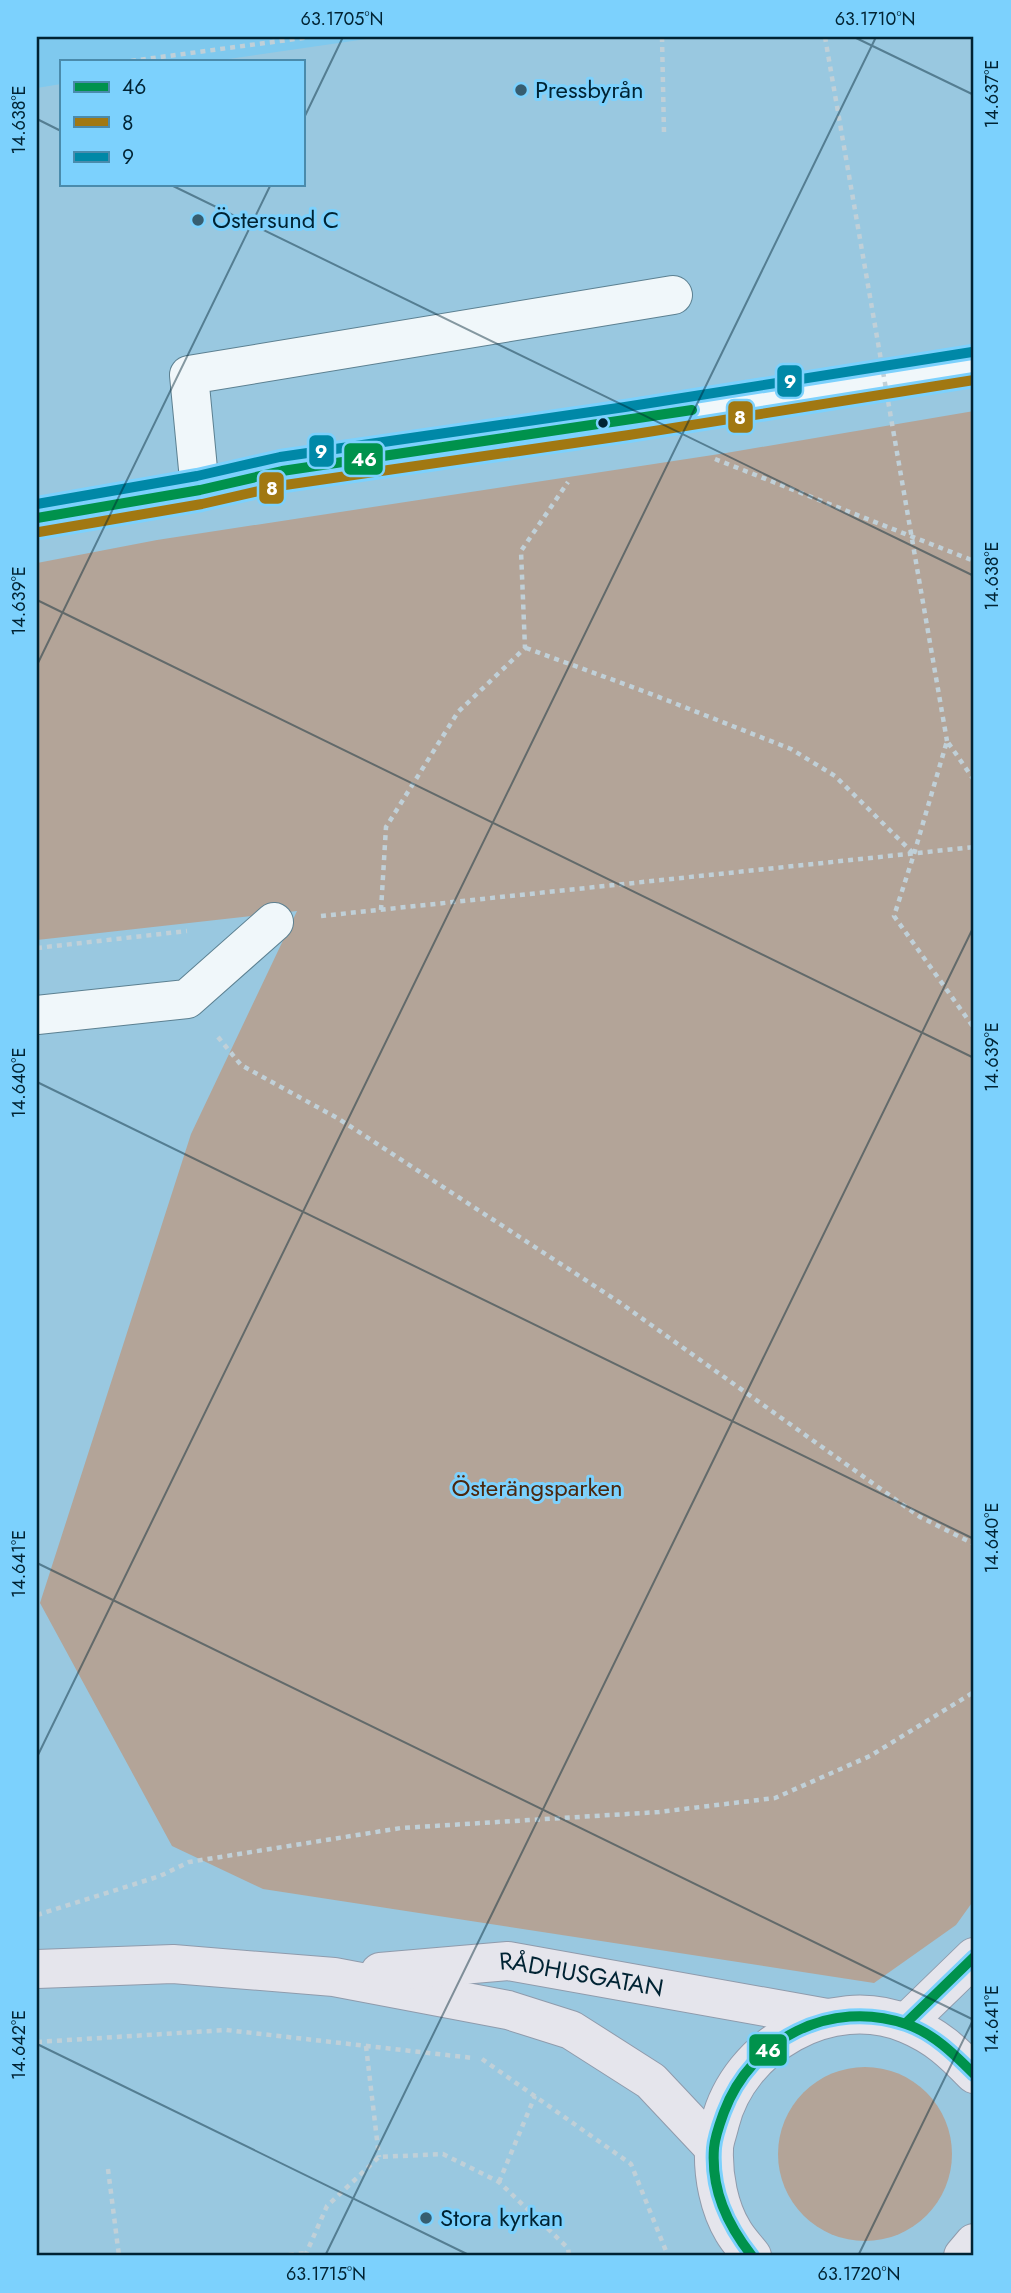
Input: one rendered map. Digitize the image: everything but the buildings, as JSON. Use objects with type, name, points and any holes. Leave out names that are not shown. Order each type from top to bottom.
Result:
[{"type":"main road","points":[[906,2023],[974,1957]]},
{"type":"main road","name":"RÅDHUSGATAN","points":[[334,1977],[508,1961],[827,2018]]},
{"type":"main road","name":"RÅDHUSGATAN","points":[[37,1969],[173,1964],[334,1977],[508,2010],[571,2031],[651,2081],[714,2148]]},
{"type":"main road","points":[[752,2256],[732,2230],[717,2190],[714,2148],[725,2103],[749,2064],[785,2035],[827,2018],[867,2015],[906,2023],[944,2044],[974,2074]]},
{"type":"main road","points":[[963,2256],[974,2243]]},
{"type":"street","points":[[200,489],[189,375],[673,295]]},
{"type":"street","points":[[37,518],[200,489],[282,471],[974,366]]},
{"type":"street","points":[[37,1014],[187,999],[274,922]]},
{"type":"path","points":[[138,60],[310,37]]},
{"type":"path","points":[[662,37],[664,133]]},
{"type":"path","points":[[825,37],[947,741],[974,780]]},
{"type":"path","points":[[381,910],[386,827],[458,712],[525,648],[521,551],[569,481],[553,432]]},
{"type":"path","points":[[709,457],[974,561]]},
{"type":"path","points":[[525,648],[646,691],[791,749],[835,776],[914,854]]},
{"type":"path","points":[[947,741],[894,916],[974,1028]]},
{"type":"path","points":[[274,922],[974,847]]},
{"type":"path","points":[[37,948],[195,930]]},
{"type":"path","points":[[187,999],[241,1065],[339,1119],[595,1286],[920,1517],[974,1544]]},
{"type":"path","points":[[37,1914],[160,1876],[189,1862],[401,1828],[659,1812],[775,1798],[870,1756],[974,1692]]},
{"type":"path","points":[[37,2042],[226,2030],[483,2059],[631,2164],[668,2256]]},
{"type":"path","points":[[366,2046],[379,2157]]},
{"type":"path","points":[[499,2182],[535,2096]]},
{"type":"path","points":[[279,2256],[305,2254],[327,2206],[379,2157],[443,2154],[499,2182],[568,2248],[569,2256]]},
{"type":"path","points":[[108,2169],[119,2256]]},
{"type":"shaded area","points":[[37,37],[380,37],[222,60],[60,60],[60,84],[37,88]]},
{"type":"green space","name":"Österängsparken","points":[[974,411],[974,1900],[956,1925],[874,1983],[263,1889],[172,1846],[40,1603],[191,1134],[297,911],[37,940],[37,563],[157,540],[726,453]]},
{"type":"green space","points":[[865,2067],[898,2074],[927,2092],[945,2121],[952,2154],[945,2187],[927,2216],[898,2234],[865,2241],[832,2234],[803,2216],[785,2187],[778,2154],[785,2121],[803,2092],[832,2074]]},
{"type":"transit line","name":"9","points":[[37,504],[197,476],[280,457],[625,407],[972,352]]},
{"type":"transit line","name":"8","points":[[39,532],[202,504],[285,485],[629,435],[974,380]]},
{"type":"transit line","name":"46","points":[[37,518],[200,490],[282,471],[692,410]]},
{"type":"transit line","name":"46","points":[[906,2023],[974,1957]]},
{"type":"transit line","name":"46","points":[[752,2256],[735,2232],[722,2206],[715,2178],[714,2148],[722,2116],[736,2086],[753,2064],[774,2045],[797,2031],[823,2021],[878,2017],[906,2024],[925,2033],[951,2052],[974,2074]]},
{"type":"place","name":"Pressbyrån","points":[[521,90]]},
{"type":"place","name":"Östersund C","points":[[198,220]]},
{"type":"place","name":"Stora kyrkan","points":[[426,2218]]}]
